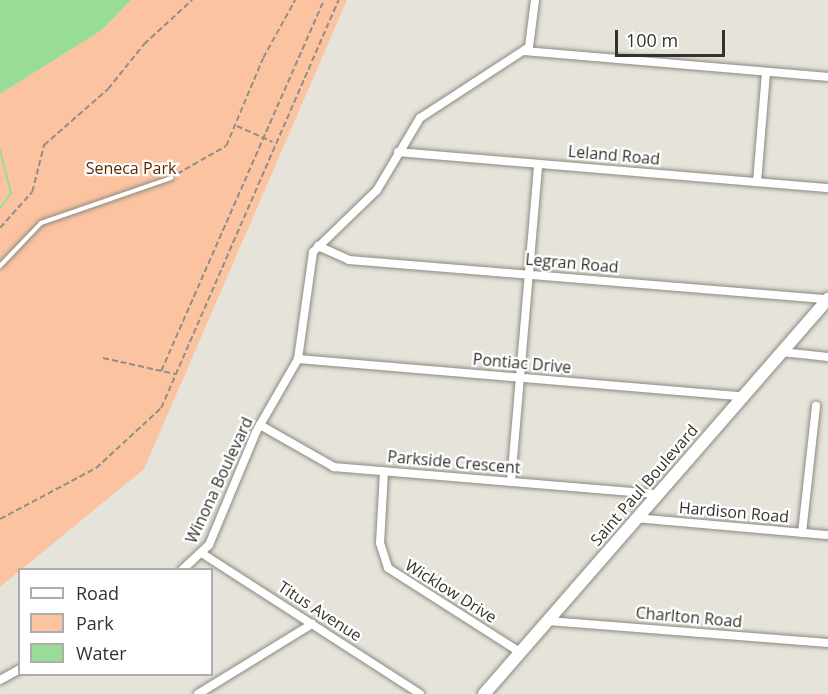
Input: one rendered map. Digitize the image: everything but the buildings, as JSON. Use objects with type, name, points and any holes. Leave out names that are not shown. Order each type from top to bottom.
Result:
[{"type":"main road","name":"Saint Paul Boulevard","points":[[484,694],[828,299]]},
{"type":"street","points":[[525,51],[532,42],[535,0]]},
{"type":"street","points":[[525,51],[828,77]]},
{"type":"street","name":"Winona Boulevard","points":[[185,568],[203,554],[260,425],[298,359],[309,260],[318,246],[366,205],[398,152],[428,111],[525,51]]},
{"type":"street","points":[[757,182],[766,72]]},
{"type":"street","name":"Leland Road","points":[[398,152],[828,188]]},
{"type":"street","points":[[511,482],[538,164]]},
{"type":"street","name":"Legran Road","points":[[318,246],[349,260],[828,299]]},
{"type":"street","points":[[781,352],[828,357]]},
{"type":"street","name":"Pontiac Drive","points":[[298,359],[743,396]]},
{"type":"street","points":[[802,532],[816,406]]},
{"type":"street","name":"Parkside Crescent","points":[[260,425],[326,465],[384,472],[658,494]]},
{"type":"street","name":"Wicklow Drive","points":[[384,472],[380,543],[388,568],[520,652]]},
{"type":"street","name":"Hardison Road","points":[[636,518],[828,535]]},
{"type":"street","name":"Titus Avenue","points":[[203,554],[420,694]]},
{"type":"street","name":"Charlton Road","points":[[548,621],[828,643]]},
{"type":"street","points":[[198,694],[312,624]]},
{"type":"street","points":[[0,680],[18,670]]},
{"type":"lane","points":[[0,266],[41,223],[171,178]]},
{"type":"path","points":[[0,228],[32,192],[35,171],[44,146],[108,89],[144,44],[192,0]]},
{"type":"path","points":[[171,178],[226,146],[262,58],[295,0]]},
{"type":"path","points":[[161,371],[324,0]]},
{"type":"path","points":[[0,519],[96,468],[161,408],[274,143],[338,0]]},
{"type":"path","points":[[236,125],[274,143]]},
{"type":"path","points":[[103,358],[176,374]]},
{"type":"green space","name":"Seneca Park","points":[[131,0],[347,0],[144,469],[23,568],[18,568],[18,572],[0,587],[0,94],[102,30]]},
{"type":"water","points":[[0,0],[131,0],[102,30],[0,94]]},
{"type":"waterway","points":[[0,150],[11,193],[0,208]]}]
